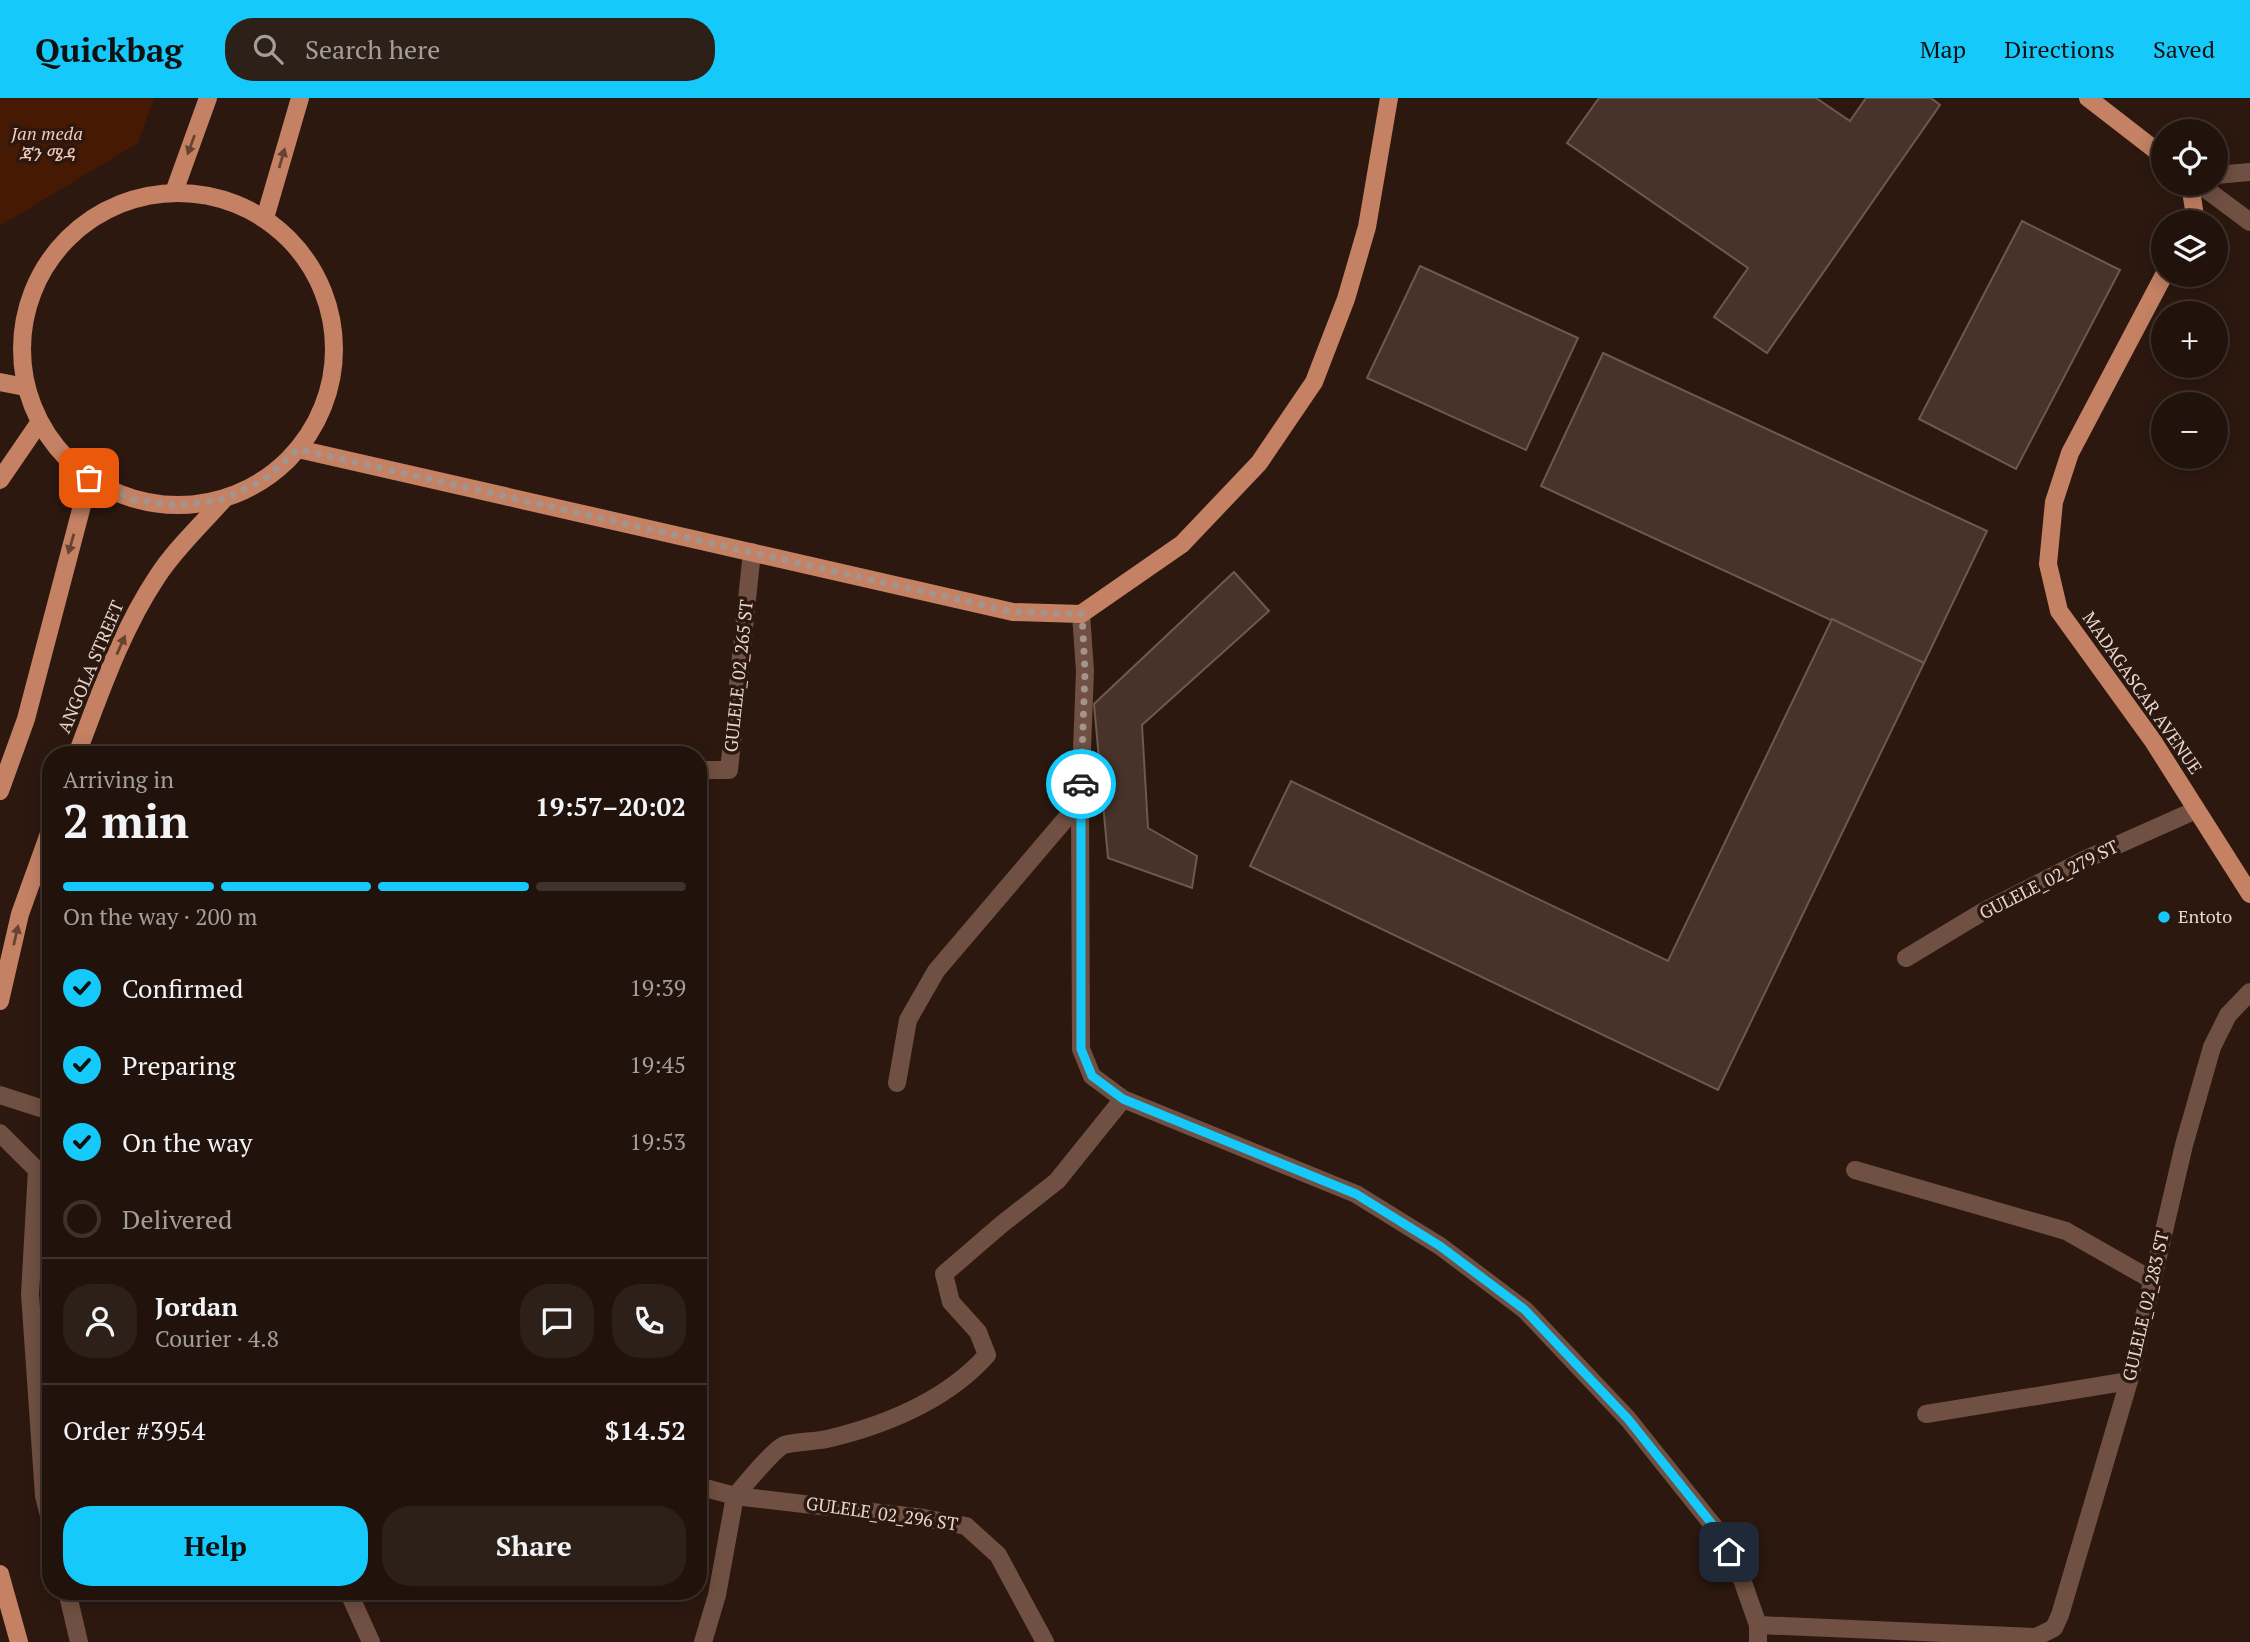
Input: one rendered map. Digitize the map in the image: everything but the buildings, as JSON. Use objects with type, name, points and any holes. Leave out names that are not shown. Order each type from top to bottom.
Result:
[{"type":"main road","points":[[174,192],[208,98]]},
{"type":"main road","points":[[265,218],[300,98]]},
{"type":"main road","points":[[298,449],[1013,612],[1082,614],[1182,544],[1259,463],[1314,382],[1346,299],[1367,227],[1390,98]]},
{"type":"main road","points":[[2088,98],[2151,147]]},
{"type":"main road","points":[[174,192],[221,198],[265,218],[297,247],[320,284],[333,326],[333,369],[330,380],[321,411],[298,449],[265,479],[224,499],[178,506],[131,499],[89,478],[60,454],[39,423],[25,387],[21,348],[28,301],[51,258],[84,224],[126,201],[174,192]]},
{"type":"main road","name":"MADAGASCAR AVENUE","points":[[2158,287],[2070,453],[2054,502],[2048,564],[2059,611],[2153,741],[2250,894]]},
{"type":"main road","points":[[0,382],[25,387]]},
{"type":"main road","points":[[0,480],[39,423]]},
{"type":"main road","points":[[0,791],[26,719],[89,478]]},
{"type":"main road","name":"ANGOLA STREET","points":[[81,746],[108,674],[137,610],[159,574],[224,499]]},
{"type":"main road","points":[[0,1001],[20,914],[42,854]]},
{"type":"main road","points":[[0,1574],[19,1642]]},
{"type":"street","points":[[2228,173],[2250,172]]},
{"type":"street","points":[[2215,196],[2250,222]]},
{"type":"street","name":"GULELE_02_265 ST","points":[[707,770],[729,770],[752,552]]},
{"type":"street","points":[[1082,614],[1085,671],[1080,802],[1081,1049],[1092,1076],[1123,1099],[1356,1194],[1440,1246],[1525,1310],[1628,1419],[1720,1534],[1739,1570],[1758,1634]]},
{"type":"street","points":[[897,1083],[908,1020],[936,971],[1080,802]]},
{"type":"street","name":"GULELE_02_279 ST","points":[[1906,958],[1984,911],[2086,859],[2196,810]]},
{"type":"street","name":"GULELE_02_283 ST","points":[[1758,1634],[2036,1637],[2054,1628],[2129,1381],[2185,1145],[2212,1047],[2228,1016],[2250,992]]},
{"type":"street","points":[[0,1095],[42,1108]]},
{"type":"street","points":[[703,1642],[717,1595],[735,1496],[782,1446],[824,1440],[883,1424],[925,1403],[970,1375],[987,1355],[978,1332],[951,1302],[944,1275],[1002,1224],[1057,1181],[1123,1099]]},
{"type":"street","points":[[0,1133],[42,1172]]},
{"type":"street","points":[[1855,1170],[2066,1231],[2152,1280]]},
{"type":"street","points":[[42,1191],[30,1294],[42,1467]]},
{"type":"street","points":[[1926,1414],[2129,1381]]},
{"type":"street","name":"GULELE_02_296 ST","points":[[707,1488],[735,1496],[924,1518],[966,1526],[998,1555],[1045,1642]]},
{"type":"street","points":[[69,1600],[79,1642]]},
{"type":"street","points":[[352,1600],[371,1642]]},
{"type":"green space","name":"Jan meda ጃን ሜዳ","points":[[0,98],[154,98],[138,143],[0,226]]},
{"type":"way so far","points":[[89,478],[131,499],[178,506],[224,499],[265,479],[298,449],[1013,612],[1082,614],[1085,671],[1081,784]]},
{"type":"place","name":"Entoto","points":[[2164,917]]},
{"type":"route","points":[[1081,784],[1081,1049],[1092,1076],[1123,1099],[1356,1194],[1440,1246],[1525,1310],[1628,1419],[1720,1534],[1729,1552]]}]
